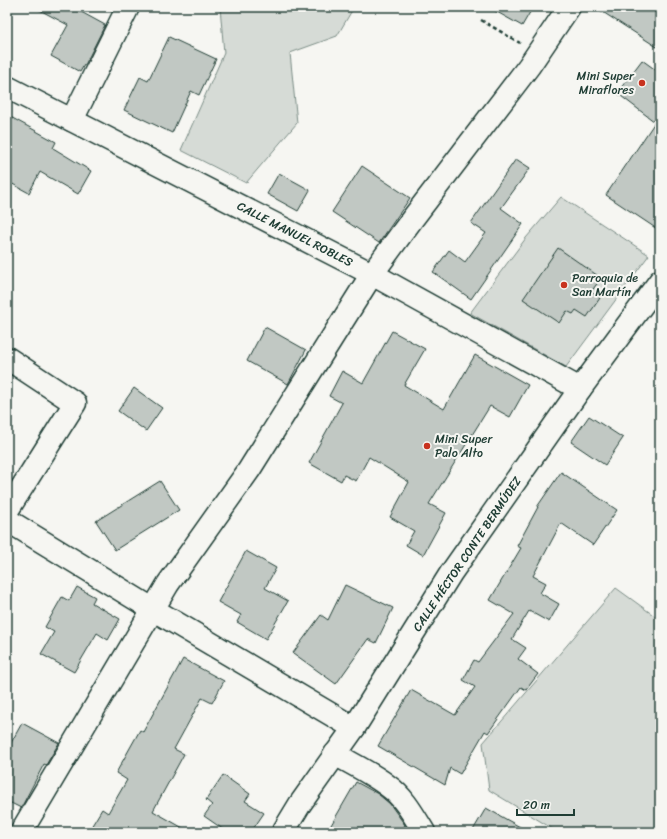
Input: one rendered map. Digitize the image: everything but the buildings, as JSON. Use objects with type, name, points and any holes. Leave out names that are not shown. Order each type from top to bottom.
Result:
[{"type":"street","points":[[72,120],[128,7]]},
{"type":"street","points":[[21,832],[154,610],[168,584],[249,470],[372,274],[501,104],[569,7]]},
{"type":"street","name":"CALLE MANUEL ROBLES","points":[[7,87],[372,274],[580,388]]},
{"type":"street","name":"CALLE HÉCTOR CONTE BERMÚDEZ","points":[[283,832],[300,804],[354,728],[451,573],[580,388],[660,281]]},
{"type":"street","points":[[7,358],[76,403],[7,511]]},
{"type":"street","points":[[7,520],[154,610],[354,728]]},
{"type":"street","points":[[335,754],[388,786],[400,796],[424,832]]},
{"type":"path","points":[[481,20],[538,53]]},
{"type":"shaded area","points":[[220,7],[354,7],[337,36],[290,53],[297,123],[246,183],[181,150],[224,53]]},
{"type":"shaded area","points":[[561,197],[649,255],[566,367],[470,313],[526,238]]},
{"type":"shaded area","points":[[616,588],[656,617],[660,617],[660,832],[558,832],[489,790],[483,743]]},
{"type":"place","name":"Mini Super Miraflores","points":[[642,83]]},
{"type":"place","name":"Parroquia de San Martín","points":[[564,285]]},
{"type":"place","name":"Mini Super Palo Alto","points":[[427,446]]}]
